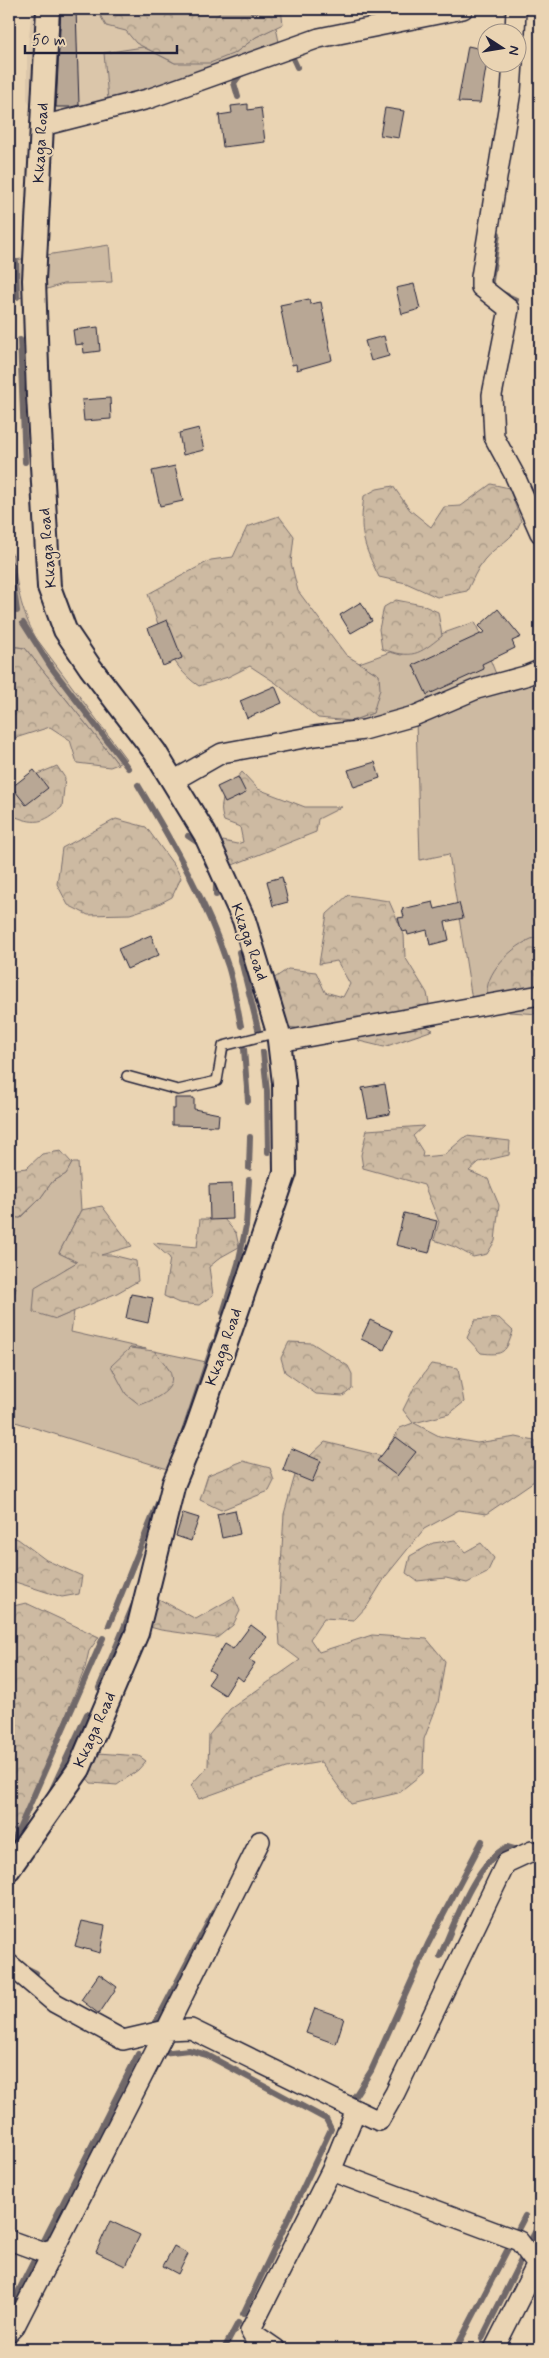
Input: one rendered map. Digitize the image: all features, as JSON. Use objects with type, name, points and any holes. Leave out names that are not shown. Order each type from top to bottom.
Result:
[{"type":"street","name":"Kkaga Road","points":[[9,1869],[79,1769],[137,1633],[174,1483],[196,1430],[285,1173],[286,1114],[279,1038],[244,920],[204,834],[154,752],[90,667],[65,630],[50,587],[38,396],[34,280],[48,9]]},
{"type":"street","points":[[42,126],[148,99],[320,38],[463,9]]},
{"type":"street","points":[[515,22],[516,9]]},
{"type":"street","points":[[512,72],[481,287],[509,310],[492,395],[494,437],[514,474],[540,533]]},
{"type":"street","points":[[172,781],[222,753],[315,736],[364,730],[414,716],[478,689],[540,670]]},
{"type":"street","points":[[279,1038],[290,1040],[540,995]]},
{"type":"street","points":[[9,2332],[15,2326],[55,2248],[260,1841]]},
{"type":"street","points":[[9,1964],[55,2003],[124,2040],[166,2030],[191,2029],[379,2121],[395,2093],[506,1863],[532,1851],[540,1854]]},
{"type":"street","points":[[276,2349],[251,2340],[331,2171],[356,2110]]},
{"type":"street","points":[[331,2171],[519,2241],[539,2261],[494,2349]]},
{"type":"street","points":[[9,2240],[42,2252],[55,2248]]},
{"type":"lane","points":[[127,1076],[178,1090],[217,1081],[223,1046],[279,1038]]},
{"type":"shaded area","points":[[32,9],[167,9],[175,42],[104,53],[108,100],[45,115],[33,112],[27,100],[27,53]]},
{"type":"green space","points":[[102,9],[214,9],[220,14],[247,14],[281,9],[283,24],[256,37],[235,53],[210,63],[175,63],[136,43],[126,31],[106,26],[100,15]]},
{"type":"green space","points":[[214,9],[272,10],[247,14],[220,14]]},
{"type":"green space","points":[[276,27],[279,42],[151,91],[108,100],[104,53],[143,47],[175,63],[235,53],[256,37]]},
{"type":"green space","points":[[109,245],[112,282],[63,284],[19,298],[15,260]]},
{"type":"green space","points":[[491,484],[509,488],[521,521],[514,533],[484,560],[467,591],[437,597],[406,583],[379,577],[369,556],[362,529],[364,496],[377,489],[393,486],[410,510],[431,527],[444,507],[461,506]]},
{"type":"green space","points":[[279,516],[294,536],[291,563],[298,591],[346,655],[379,675],[380,689],[373,713],[351,721],[318,718],[276,683],[250,666],[228,677],[199,686],[179,668],[166,645],[148,594],[211,560],[233,557],[247,527]]},
{"type":"green space","points":[[13,554],[20,598],[36,638],[126,759],[118,764],[25,648],[9,646],[9,555]]},
{"type":"green space","points":[[396,600],[422,605],[438,612],[442,636],[421,651],[415,653],[401,654],[382,649],[379,629],[384,607]]},
{"type":"green space","points":[[475,622],[498,679],[364,723],[351,721],[373,713],[379,675],[359,663],[390,652],[401,655],[442,636],[441,634]]},
{"type":"green space","points":[[9,646],[25,648],[118,764],[110,767],[77,763],[70,740],[50,727],[9,740]]},
{"type":"green space","points":[[540,673],[540,936],[536,937],[491,996],[472,1000],[449,854],[420,860],[416,720]]},
{"type":"green space","points":[[57,766],[65,778],[62,807],[44,820],[38,821],[26,820],[11,815],[9,797],[33,776]]},
{"type":"green space","points":[[242,772],[258,789],[305,807],[342,807],[318,819],[316,832],[225,868],[218,850],[223,841],[237,844],[243,842],[240,827],[224,821],[222,813],[223,800],[225,794]]},
{"type":"green space","points":[[116,819],[146,827],[176,868],[181,878],[172,897],[155,906],[130,914],[88,915],[68,905],[57,884],[62,848]]},
{"type":"green space","points":[[348,895],[389,901],[404,935],[405,957],[427,993],[429,1003],[417,1021],[433,1030],[384,1047],[359,1041],[339,1023],[299,1029],[280,1025],[270,981],[288,969],[316,972],[325,992],[343,997],[350,984],[337,961],[319,964],[327,914]]},
{"type":"green space","points":[[540,936],[540,1014],[509,1012],[487,993],[488,984],[505,957],[522,944]]},
{"type":"green space","points":[[424,1126],[413,1136],[423,1152],[422,1157],[444,1155],[466,1136],[510,1141],[509,1155],[479,1162],[469,1171],[488,1179],[499,1205],[495,1241],[487,1254],[473,1257],[455,1247],[434,1240],[439,1222],[424,1185],[363,1168],[361,1155],[367,1130]]},
{"type":"green space","points":[[61,1151],[72,1163],[66,1174],[52,1182],[39,1200],[20,1218],[9,1217],[9,1170],[27,1168],[42,1154]]},
{"type":"green space","points":[[72,1163],[78,1163],[81,1210],[59,1253],[78,1262],[65,1269],[56,1319],[74,1311],[71,1332],[146,1349],[130,1348],[170,1371],[154,1351],[211,1363],[174,1471],[9,1420],[9,1313],[16,1288],[9,1267],[9,1217],[21,1218],[39,1200],[52,1182],[66,1174]]},
{"type":"green space","points":[[102,1206],[132,1246],[101,1255],[112,1255],[136,1261],[138,1281],[117,1293],[56,1319],[33,1312],[35,1287],[77,1262],[59,1253],[81,1210]]},
{"type":"green space","points":[[200,1219],[224,1219],[236,1233],[239,1247],[221,1257],[209,1267],[213,1295],[199,1305],[179,1303],[164,1296],[170,1258],[153,1243],[197,1247]]},
{"type":"green space","points":[[9,1267],[16,1288],[9,1313]]},
{"type":"green space","points":[[499,1318],[513,1331],[506,1348],[495,1354],[481,1353],[467,1338],[475,1320]]},
{"type":"green space","points":[[289,1342],[312,1343],[348,1366],[352,1374],[352,1389],[343,1396],[316,1394],[285,1372],[281,1358]]},
{"type":"green space","points":[[130,1348],[154,1351],[169,1370],[171,1377],[171,1383],[164,1393],[140,1405],[126,1394],[111,1366]]},
{"type":"green space","points":[[431,1364],[458,1368],[464,1402],[449,1414],[414,1423],[439,1436],[477,1443],[516,1437],[539,1442],[540,1477],[486,1514],[459,1510],[424,1529],[386,1576],[368,1605],[354,1620],[324,1618],[310,1639],[319,1652],[372,1635],[427,1639],[445,1661],[438,1703],[424,1739],[423,1773],[398,1793],[351,1804],[321,1762],[286,1768],[199,1799],[191,1785],[208,1766],[209,1735],[230,1709],[300,1660],[280,1645],[278,1618],[284,1514],[297,1468],[325,1442],[382,1456],[400,1428],[413,1423],[403,1410],[415,1386]]},
{"type":"green space","points":[[243,1461],[270,1468],[274,1481],[269,1491],[221,1510],[200,1500],[208,1475]]},
{"type":"green space","points":[[9,1536],[18,1539],[46,1560],[82,1576],[79,1594],[62,1597],[9,1580]]},
{"type":"green space","points":[[455,1540],[465,1552],[481,1543],[494,1558],[487,1573],[467,1583],[446,1578],[417,1581],[406,1573],[410,1556],[433,1543]]},
{"type":"green space","points":[[234,1597],[240,1611],[233,1625],[217,1638],[161,1630],[131,1622],[138,1602],[157,1598],[196,1619]]},
{"type":"green space","points":[[26,1603],[99,1637],[89,1651],[85,1668],[40,1781],[17,1831],[9,1828],[9,1607]]},
{"type":"green space","points":[[81,1748],[98,1753],[139,1756],[146,1761],[138,1770],[117,1785],[91,1783],[74,1763]]},
{"type":"building","points":[[61,9],[76,9],[79,105],[71,107],[56,107]]},
{"type":"building","points":[[468,46],[476,48],[476,72],[485,72],[480,103],[458,102]]},
{"type":"building","points":[[248,104],[248,110],[261,108],[265,142],[223,147],[219,115],[232,113],[231,106]]},
{"type":"building","points":[[385,108],[404,111],[399,138],[380,135]]},
{"type":"building","points":[[414,284],[420,309],[402,314],[396,288]]},
{"type":"building","points":[[309,299],[310,304],[321,302],[332,360],[297,370],[296,364],[292,365],[280,305]]},
{"type":"building","points":[[98,327],[100,351],[84,353],[83,344],[75,345],[73,330]]},
{"type":"building","points":[[384,336],[389,356],[371,361],[365,341]]},
{"type":"building","points":[[110,398],[111,419],[84,421],[82,400]]},
{"type":"building","points":[[199,428],[204,450],[183,455],[179,433]]},
{"type":"building","points":[[175,466],[183,501],[160,506],[152,471]]},
{"type":"building","points":[[361,602],[372,621],[351,633],[340,615]]},
{"type":"building","points":[[498,609],[521,637],[512,641],[515,648],[482,664],[484,669],[427,695],[413,665],[485,632],[479,626]]},
{"type":"building","points":[[167,620],[182,658],[163,666],[148,628]]},
{"type":"building","points":[[275,686],[282,703],[247,718],[240,701]]},
{"type":"building","points":[[375,762],[380,778],[354,787],[348,770]]},
{"type":"building","points":[[34,770],[48,788],[26,805],[12,787]]},
{"type":"building","points":[[238,777],[246,793],[225,803],[217,787]]},
{"type":"building","points":[[282,877],[288,902],[273,906],[267,881]]},
{"type":"building","points":[[433,902],[435,909],[459,903],[463,918],[445,922],[449,940],[430,945],[427,930],[408,935],[407,931],[402,932],[398,918],[404,917],[402,909]]},
{"type":"building","points":[[151,935],[159,955],[127,969],[118,949]]},
{"type":"building","points":[[385,1084],[390,1114],[368,1118],[362,1088]]},
{"type":"building","points":[[175,1098],[194,1098],[194,1109],[219,1114],[218,1126],[172,1125],[172,1109],[175,1109]]},
{"type":"building","points":[[232,1184],[233,1219],[210,1220],[209,1185]]},
{"type":"building","points":[[404,1213],[437,1221],[429,1253],[396,1245]]},
{"type":"building","points":[[131,1294],[153,1298],[148,1323],[126,1318]]},
{"type":"building","points":[[370,1320],[393,1331],[384,1350],[361,1339]]},
{"type":"building","points":[[396,1437],[416,1452],[397,1476],[377,1461]]},
{"type":"building","points":[[291,1448],[321,1461],[312,1482],[283,1470]]},
{"type":"building","points":[[235,1510],[240,1534],[222,1538],[217,1514]]},
{"type":"building","points":[[183,1513],[199,1518],[191,1541],[176,1536]]},
{"type":"building","points":[[251,1625],[267,1637],[249,1660],[255,1663],[243,1681],[237,1676],[225,1695],[208,1684],[215,1674],[209,1670],[225,1644],[233,1649]]},
{"type":"building","points":[[82,1921],[105,1926],[100,1953],[75,1946]]},
{"type":"building","points":[[99,1974],[117,1987],[99,2014],[81,2000]]},
{"type":"building","points":[[315,2008],[344,2018],[336,2044],[306,2033]]},
{"type":"building","points":[[110,2221],[140,2235],[125,2266],[96,2252]]},
{"type":"building","points":[[174,2246],[188,2254],[178,2274],[163,2266]]},
{"type":"waterway","points":[[287,55],[291,54],[297,67]]},
{"type":"waterway","points":[[238,97],[234,83],[245,72]]},
{"type":"waterway","points":[[493,288],[490,287],[498,234]]},
{"type":"waterway","points":[[16,262],[17,297]]},
{"type":"waterway","points":[[501,293],[516,300]]},
{"type":"waterway","points":[[20,340],[25,462]]},
{"type":"waterway","points":[[10,563],[17,611]]},
{"type":"waterway","points":[[23,623],[51,667],[128,768]]},
{"type":"waterway","points":[[138,785],[200,896],[220,942],[234,988],[241,1026]]},
{"type":"waterway","points":[[188,836],[203,846]]},
{"type":"waterway","points":[[216,879],[216,895]]},
{"type":"waterway","points":[[239,952],[259,1033]]},
{"type":"waterway","points":[[244,1049],[248,1101]]},
{"type":"waterway","points":[[263,1052],[267,1091],[268,1152]]},
{"type":"waterway","points":[[249,1168],[250,1137]]},
{"type":"waterway","points":[[223,1313],[238,1264],[246,1226],[249,1180]]},
{"type":"waterway","points":[[217,1336],[220,1325]]},
{"type":"waterway","points":[[183,1435],[214,1342]]},
{"type":"waterway","points":[[109,1625],[160,1498]]},
{"type":"waterway","points":[[99,1688],[133,1606]]},
{"type":"waterway","points":[[9,1852],[103,1638]]},
{"type":"waterway","points":[[50,1794],[87,1714]]},
{"type":"waterway","points":[[345,2102],[355,2096],[371,2071],[428,1944],[482,1841]]},
{"type":"waterway","points":[[440,1956],[459,1911],[475,1880],[485,1867],[495,1855],[507,1847],[521,1851]]},
{"type":"waterway","points":[[152,2030],[218,1904]]},
{"type":"waterway","points":[[24,1967],[36,1973]]},
{"type":"waterway","points":[[162,2053],[189,2050],[207,2055],[326,2119],[331,2129],[243,2314]]},
{"type":"waterway","points":[[9,2310],[138,2054]]},
{"type":"waterway","points":[[538,2193],[540,2188]]},
{"type":"waterway","points":[[456,2349],[525,2216]]},
{"type":"waterway","points":[[482,2338],[540,2222]]},
{"type":"waterway","points":[[224,2349],[238,2323]]}]
